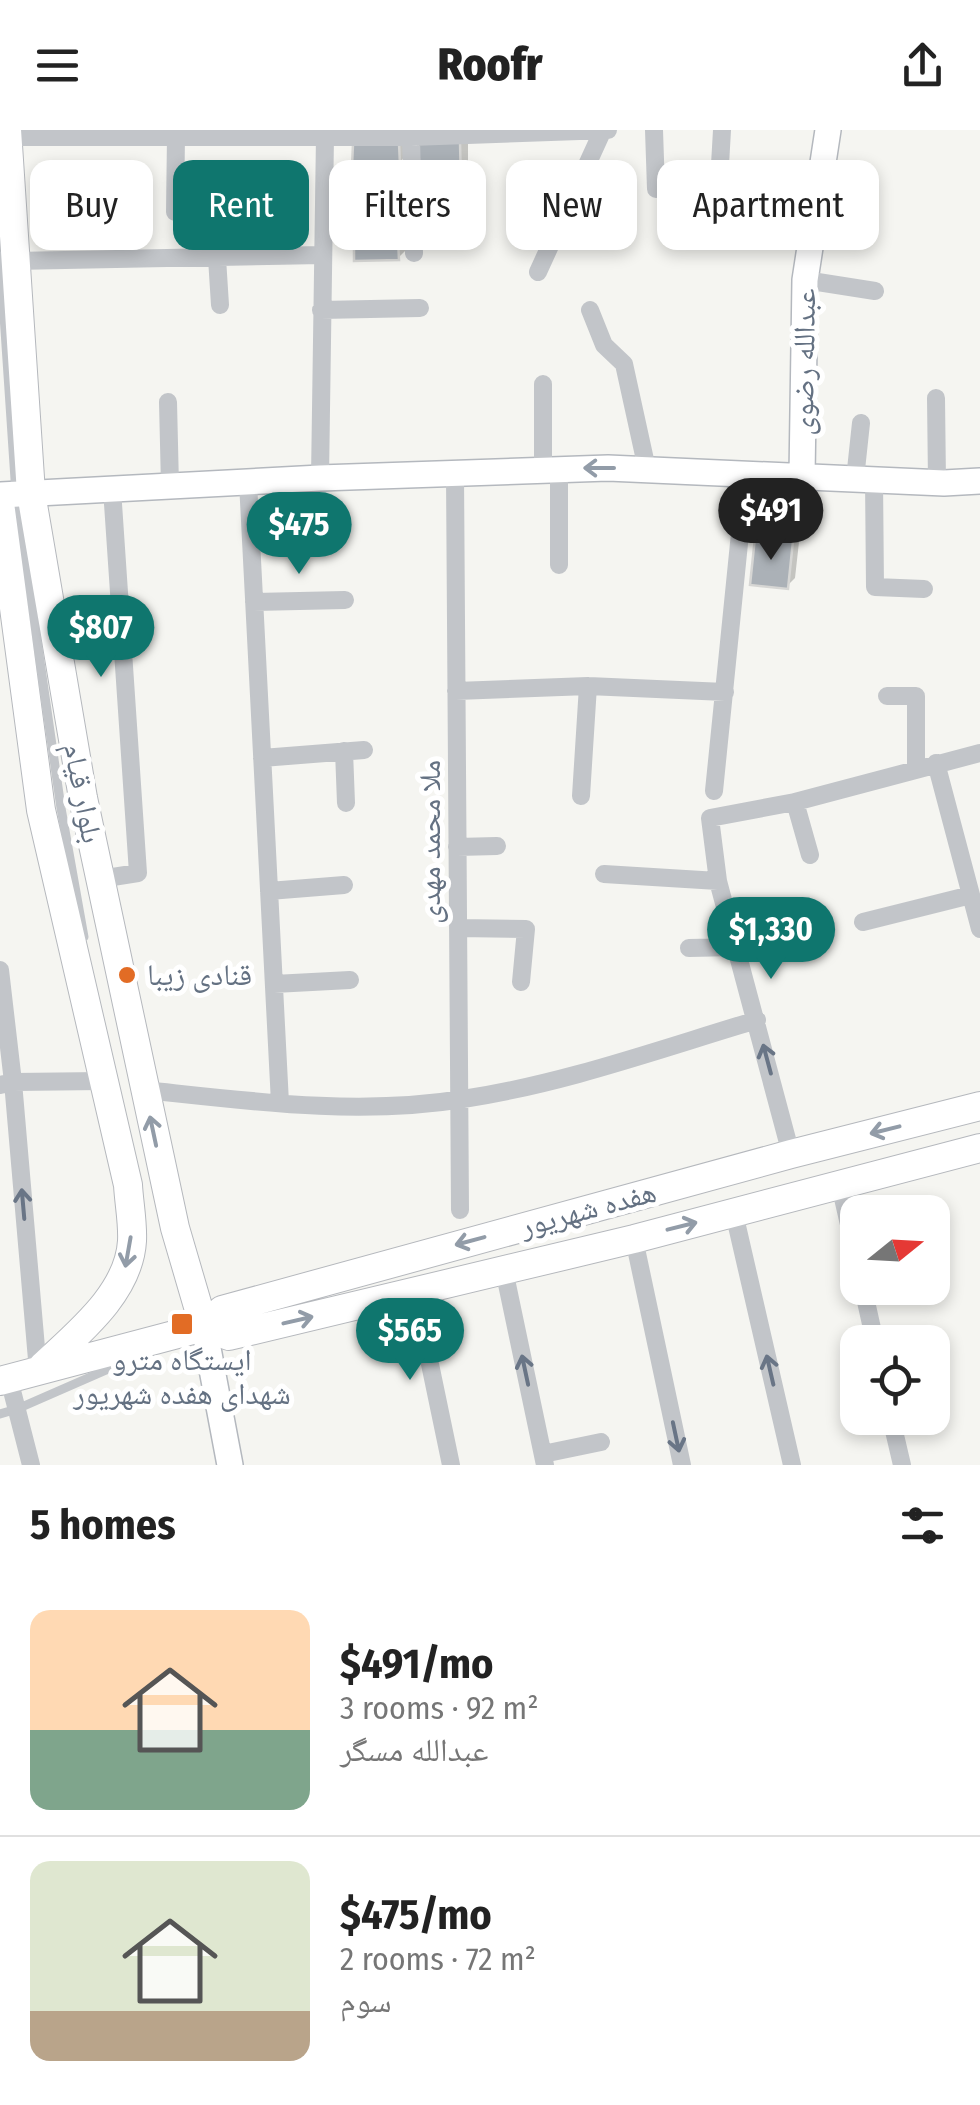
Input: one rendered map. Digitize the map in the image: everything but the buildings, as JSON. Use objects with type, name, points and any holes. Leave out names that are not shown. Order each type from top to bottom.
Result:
[{"type":"main road","name":"عبدالله رضوی","points":[[802,476],[805,280],[828,130]]},
{"type":"main road","name":"بلوار قیام","points":[[7,134],[12,496],[40,810],[128,1185],[132,1241],[120,1283],[82,1330],[38,1371]]},
{"type":"main road","points":[[12,496],[551,469],[980,481]]},
{"type":"main road","name":"بلوار قیام","points":[[12,496],[83,798],[174,1228],[204,1328]]},
{"type":"main road","name":"هفده شهریور","points":[[5,1380],[204,1328],[222,1310],[980,1106]]},
{"type":"main road","name":"هفده شهریور","points":[[204,1328],[229,1336],[734,1213],[980,1148]]},
{"type":"main road","points":[[204,1328],[230,1465]]},
{"type":"street","points":[[654,130],[656,188]]},
{"type":"street","points":[[720,160],[722,130]]},
{"type":"street","points":[[7,134],[411,137],[503,131],[605,131],[538,272]]},
{"type":"street","points":[[176,136],[176,160]]},
{"type":"street","points":[[320,478],[325,136]]},
{"type":"street","points":[[411,137],[414,253]]},
{"type":"street","points":[[7,259],[322,255]]},
{"type":"street","points":[[217,258],[220,305]]},
{"type":"street","points":[[805,280],[874,290]]},
{"type":"street","points":[[322,310],[420,308]]},
{"type":"street","points":[[590,310],[604,345],[624,364],[647,469]]},
{"type":"street","points":[[543,384],[559,565]]},
{"type":"street","points":[[936,398],[937,482]]},
{"type":"street","points":[[168,402],[170,486]]},
{"type":"street","points":[[861,423],[875,587],[924,590]]},
{"type":"street","name":"ملا محمد مهدی","points":[[455,474],[460,1210]]},
{"type":"street","points":[[714,792],[746,474]]},
{"type":"street","points":[[248,482],[280,1103]]},
{"type":"street","points":[[100,879],[138,873],[112,489]]},
{"type":"street","points":[[254,602],[345,600]]},
{"type":"street","points":[[456,691],[588,686],[725,692]]},
{"type":"street","points":[[581,796],[588,686]]},
{"type":"street","points":[[887,696],[916,696],[916,769]]},
{"type":"street","points":[[262,758],[354,750],[346,804]]},
{"type":"street","points":[[792,1154],[718,881],[710,818],[795,802],[980,752]]},
{"type":"street","points":[[936,764],[980,930]]},
{"type":"street","points":[[795,802],[810,855]]},
{"type":"street","points":[[458,846],[497,846]]},
{"type":"street","points":[[604,874],[718,881]]},
{"type":"street","points":[[269,891],[344,885]]},
{"type":"street","points":[[863,922],[971,895]]},
{"type":"street","points":[[458,928],[526,929],[521,982]]},
{"type":"street","points":[[688,948],[736,947]]},
{"type":"street","points":[[0,970],[6,1084],[38,1371]]},
{"type":"street","points":[[274,984],[350,980]]},
{"type":"street","points":[[144,1090],[357,1106],[460,1100],[524,1088],[756,1020]]},
{"type":"street","points":[[6,1084],[103,1081]]},
{"type":"street","points":[[840,1185],[842,1195]]},
{"type":"street","points":[[734,1213],[792,1465]]},
{"type":"street","points":[[634,1238],[682,1465]]},
{"type":"street","points":[[504,1270],[544,1460],[601,1442]]},
{"type":"street","points":[[415,1292],[451,1465]]},
{"type":"street","points":[[5,1380],[9,1412],[31,1465]]},
{"type":"street","points":[[895,1435],[902,1465]]},
{"type":"lane","points":[[12,496],[85,940]]},
{"type":"lane","points":[[91,978],[128,1185]]},
{"type":"lane","points":[[9,1412],[204,1328]]},
{"type":"place","name":"قنادی زیبا","points":[[127,975]]},
{"type":"place","name":"ایستگاه مترو شهدای هفده شهریور","points":[[182,1324]]}]
